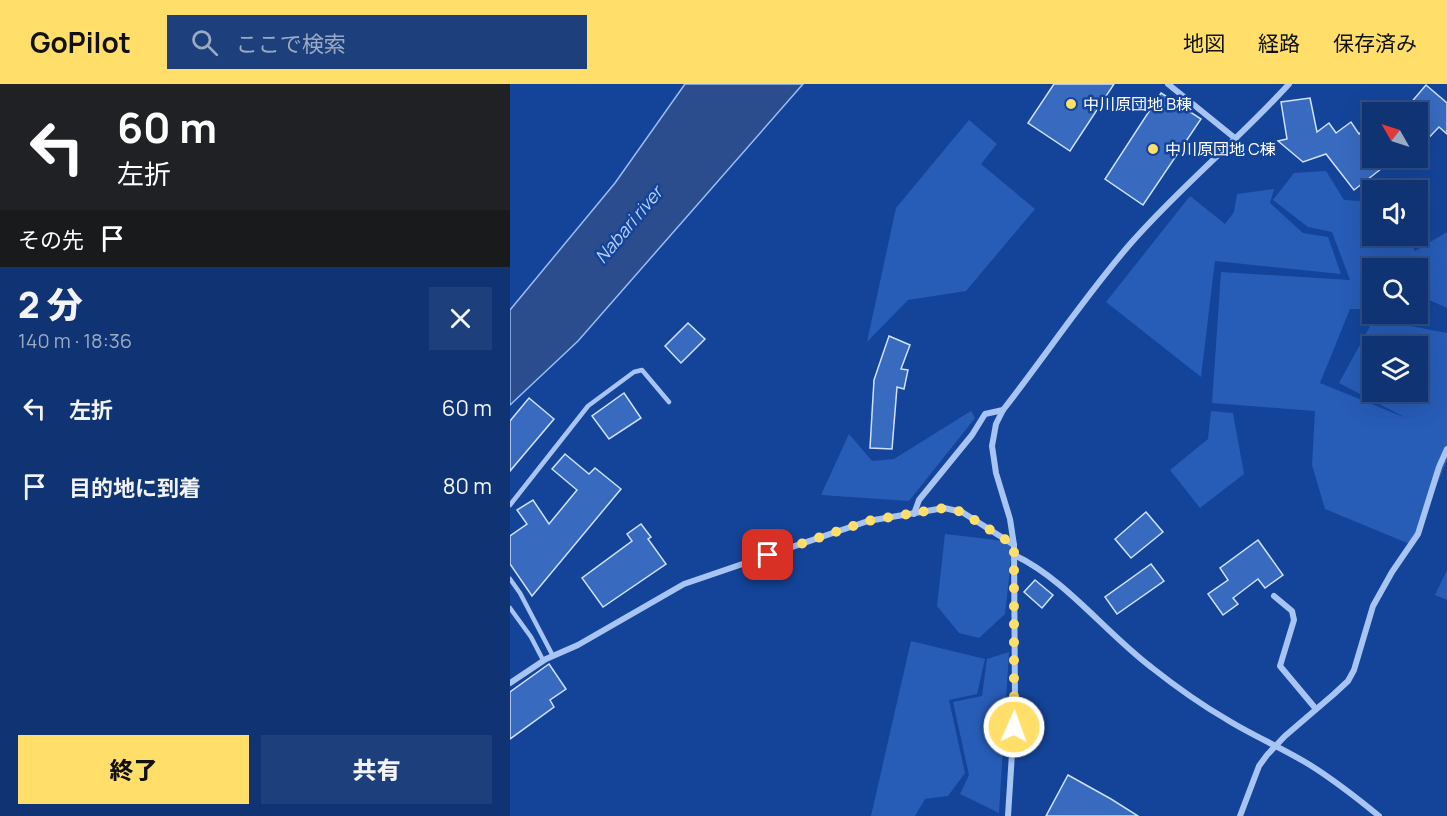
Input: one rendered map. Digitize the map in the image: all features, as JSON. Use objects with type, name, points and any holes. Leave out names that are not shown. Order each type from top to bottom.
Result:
[{"type":"street","points":[[1168,84],[1236,139]]},
{"type":"street","points":[[1008,816],[1015,706],[1014,545],[1010,519],[996,473],[992,446],[996,424],[1003,410],[1132,242],[1169,202],[1236,139],[1289,84]]},
{"type":"street","points":[[914,514],[920,500],[972,435],[984,414],[1003,410]]},
{"type":"street","points":[[1240,816],[1259,766],[1276,744],[1348,681],[1354,670],[1373,606],[1392,572],[1418,534],[1447,449]]},
{"type":"street","points":[[510,683],[543,660],[578,645],[684,584],[868,521],[944,508],[962,512],[1014,545]]},
{"type":"street","points":[[1014,555],[1037,568],[1152,668],[1227,720],[1276,744],[1311,765],[1379,816]]},
{"type":"street","points":[[1274,596],[1293,611],[1294,620],[1280,666],[1316,709]]},
{"type":"lane","points":[[510,505],[588,406],[634,372],[642,370],[669,402]]},
{"type":"lane","points":[[510,579],[553,656]]},
{"type":"lane","points":[[510,608],[531,637],[543,660]]},
{"type":"shaded area","points":[[969,120],[997,144],[981,164],[1035,209],[966,291],[908,300],[867,342],[896,208]]},
{"type":"shaded area","points":[[1326,171],[1344,200],[1362,199],[1362,246],[1412,246],[1415,251],[1428,246],[1428,243],[1447,232],[1447,308],[1428,299],[1428,258],[1362,258],[1362,309],[1350,309],[1320,383],[1406,418],[1375,402],[1428,402],[1428,336],[1365,336],[1371,324],[1400,324],[1447,333],[1447,460],[1412,545],[1325,509],[1312,465],[1315,411],[1212,403],[1221,272],[1350,280],[1332,232],[1308,227],[1273,200],[1294,173]]},
{"type":"shaded area","points":[[1274,189],[1270,203],[1303,233],[1328,237],[1341,274],[1215,261],[1201,377],[1106,302],[1190,196],[1225,224],[1234,212],[1237,194]]},
{"type":"shaded area","points":[[1362,341],[1362,395],[1339,383]]},
{"type":"shaded area","points":[[971,411],[975,418],[909,501],[821,495],[849,434],[872,461],[894,459]]},
{"type":"shaded area","points":[[1211,411],[1233,413],[1244,474],[1200,508],[1170,470],[1208,439]]},
{"type":"shaded area","points":[[945,534],[1013,542],[1005,614],[979,638],[959,633],[937,606]]},
{"type":"shaded area","points":[[1447,570],[1447,600],[1435,595]]},
{"type":"shaded area","points":[[911,641],[985,659],[977,694],[949,700],[965,773],[948,796],[925,799],[915,816],[871,816]]},
{"type":"shaded area","points":[[1009,652],[999,813],[960,794],[969,775],[953,702],[982,696],[987,659]]},
{"type":"water","name":"Nabari river","points":[[685,84],[803,84],[578,341],[510,405],[510,310],[615,183]]},
{"type":"building","name":"中川原団地 B棟","points":[[1054,84],[1114,84],[1070,151],[1028,123]]},
{"type":"building","points":[[1426,85],[1447,103],[1447,134],[1439,127],[1428,139],[1428,102],[1412,102]]},
{"type":"building","name":"中川原団地 C棟","points":[[1161,93],[1201,119],[1143,205],[1105,179]]},
{"type":"building","points":[[1310,98],[1317,132],[1329,123],[1336,133],[1351,122],[1359,134],[1362,131],[1362,168],[1382,168],[1367,180],[1362,180],[1362,184],[1354,190],[1326,154],[1303,162],[1278,141],[1287,139],[1281,102]]},
{"type":"building","points":[[688,323],[705,339],[681,363],[665,346]]},
{"type":"building","points":[[889,336],[910,345],[901,369],[908,370],[904,389],[897,387],[892,449],[870,448],[874,380]]},
{"type":"building","points":[[624,393],[641,418],[609,439],[592,416]]},
{"type":"building","points":[[529,398],[554,419],[510,471],[510,421]]},
{"type":"building","points":[[565,454],[589,474],[595,468],[621,489],[532,596],[510,564],[510,536],[527,524],[517,510],[533,500],[549,524],[577,490],[552,469]]},
{"type":"building","points":[[1146,512],[1163,532],[1131,558],[1115,539]]},
{"type":"building","points":[[641,524],[651,537],[648,539],[666,564],[603,607],[582,578],[632,541],[627,534]]},
{"type":"building","points":[[1258,540],[1283,575],[1265,588],[1258,579],[1233,598],[1238,604],[1223,615],[1208,594],[1228,580],[1220,568]]},
{"type":"building","points":[[1151,564],[1164,581],[1117,614],[1105,597]]},
{"type":"building","points":[[1035,580],[1053,595],[1042,608],[1024,592]]},
{"type":"building","points":[[549,664],[566,689],[550,700],[554,707],[510,739],[510,692]]},
{"type":"building","points":[[1068,775],[1111,799],[1138,816],[1046,816]]},
{"type":"place","name":"中川原団地 B棟","points":[[1071,104]]},
{"type":"place","name":"中川原団地 C棟","points":[[1153,149]]},
{"type":"route","points":[[768,555],[868,521],[944,508],[962,512],[1014,545],[1014,727]]}]
